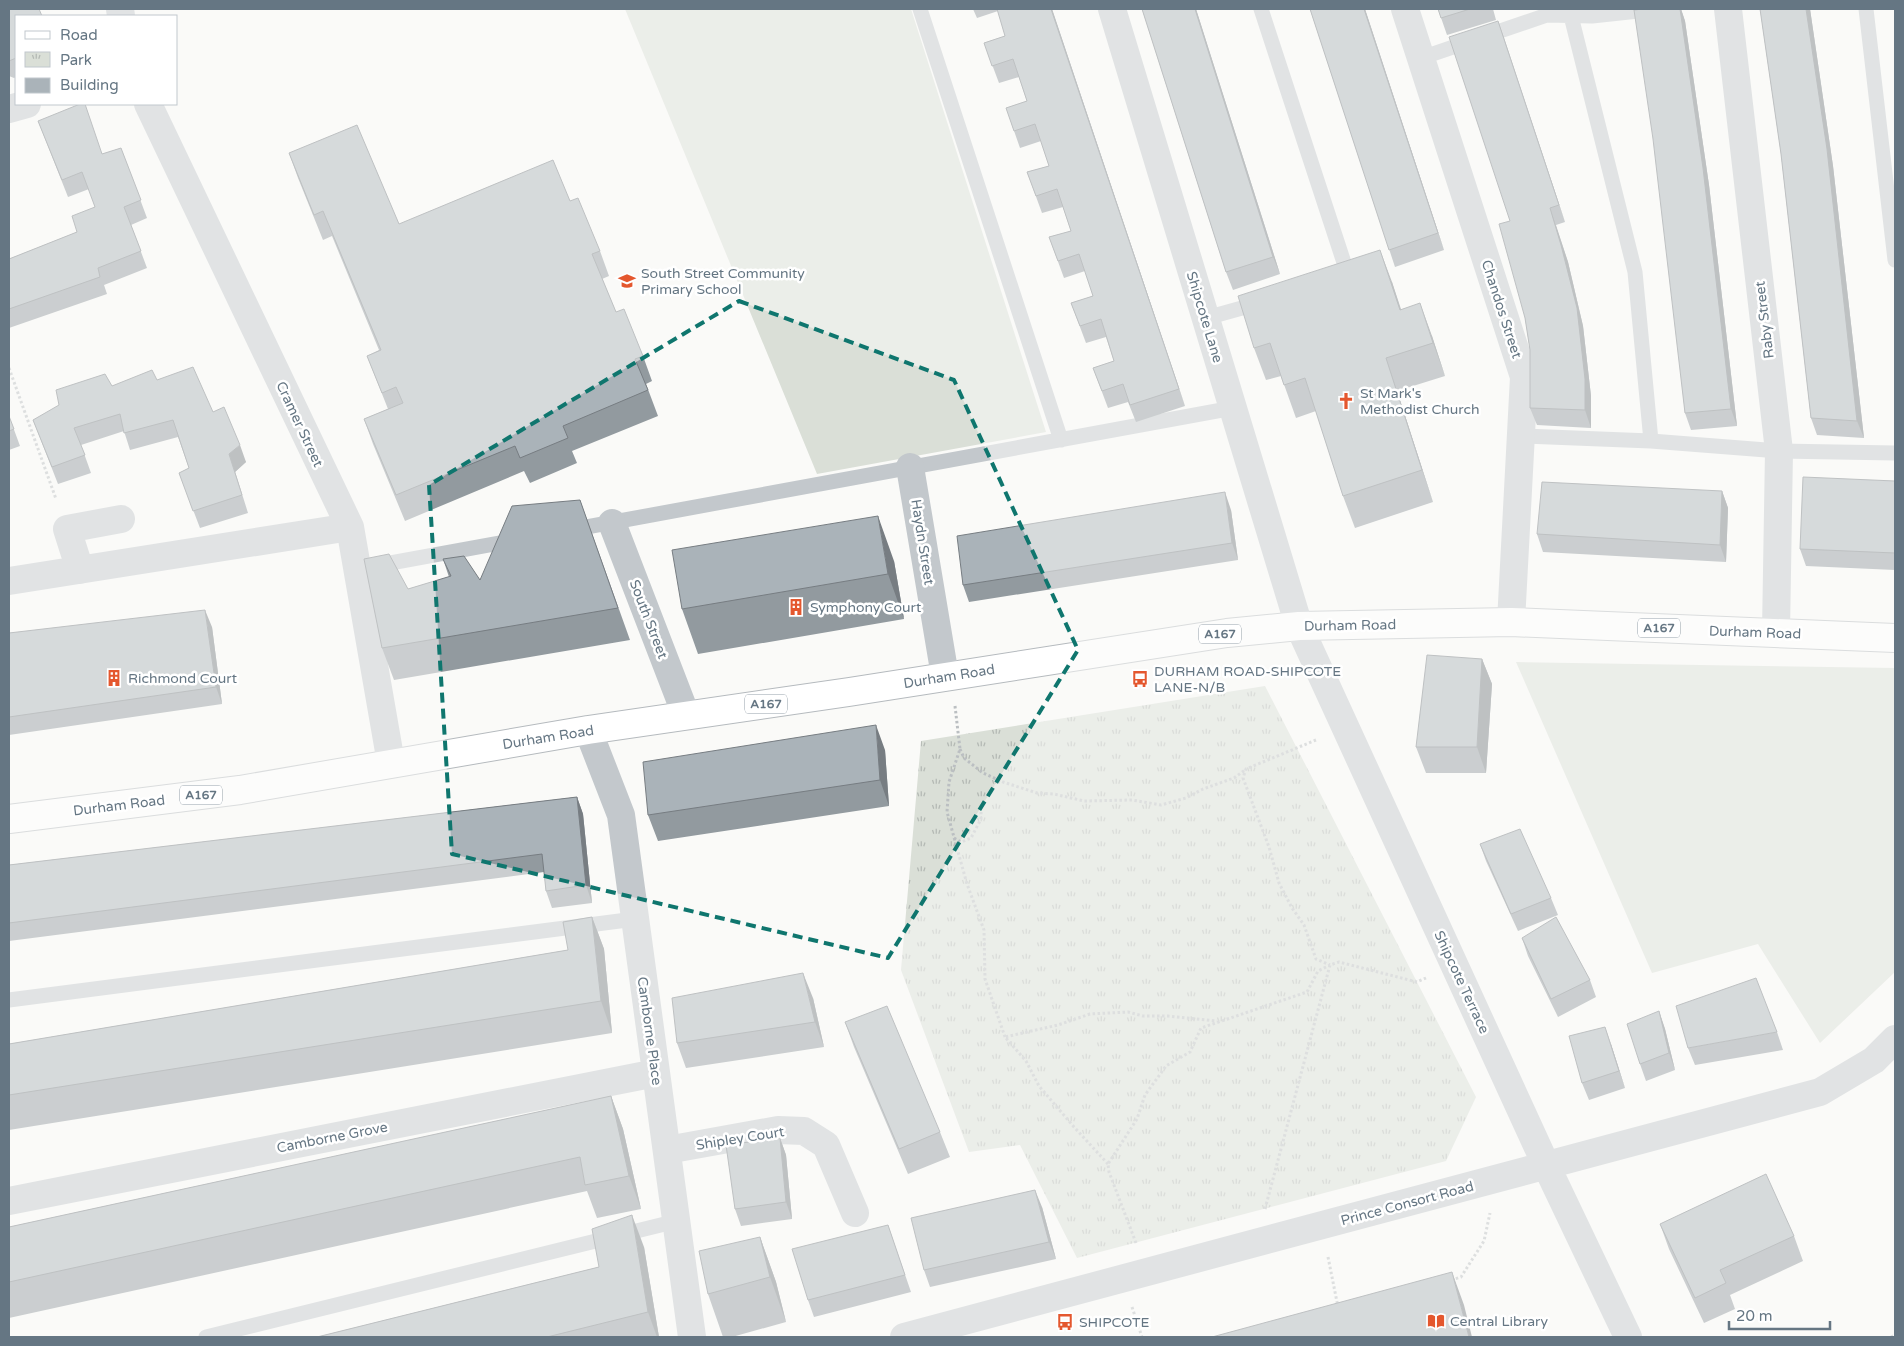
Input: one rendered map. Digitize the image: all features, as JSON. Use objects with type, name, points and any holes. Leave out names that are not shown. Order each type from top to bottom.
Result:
[{"type":"main road","name":"Durham Road","points":[[9,819],[240,790],[588,730],[1227,633],[1299,626],[1511,622],[1895,638]]},
{"type":"street","name":"Shipcote Lane","points":[[1112,9],[1299,626]]},
{"type":"street","name":"Chandos Street","points":[[1405,9],[1524,377],[1511,622]]},
{"type":"street","name":"Raby Street","points":[[1728,9],[1779,451],[1776,632]]},
{"type":"street","points":[[9,109],[23,105]]},
{"type":"street","name":"Cramer Street","points":[[148,105],[350,527],[391,763]]},
{"type":"street","name":"Haydn Street","points":[[910,468],[948,676]]},
{"type":"street","points":[[80,570],[67,529],[121,519]]},
{"type":"street","name":"South Street","points":[[612,523],[686,715]]},
{"type":"street","points":[[9,581],[350,527]]},
{"type":"street","name":"Shipcote Terrace","points":[[1299,626],[1546,1165],[1628,1337]]},
{"type":"street","name":"Camborne Place","points":[[588,730],[622,815],[692,1337]]},
{"type":"street","name":"Prince Consort Road","points":[[904,1337],[1820,1092],[1874,1060],[1895,1039]]},
{"type":"street","name":"Camborne Grove","points":[[9,1201],[656,1073]]},
{"type":"street","name":"Shipley Court","points":[[667,1150],[778,1130],[804,1131],[826,1145],[855,1213]]},
{"type":"lane","points":[[920,9],[1061,440]]},
{"type":"lane","points":[[1261,9],[1349,278],[1330,283]]},
{"type":"lane","points":[[1420,58],[1546,12],[1570,16],[1657,9]]},
{"type":"lane","points":[[1866,9],[1895,260]]},
{"type":"lane","points":[[1570,16],[1635,272],[1651,442]]},
{"type":"lane","points":[[1206,318],[1272,299]]},
{"type":"lane","points":[[559,532],[1233,408]]},
{"type":"lane","points":[[1521,436],[1651,442],[1779,451],[1895,453]]},
{"type":"lane","points":[[358,569],[532,537]]},
{"type":"lane","points":[[9,1000],[635,918]]},
{"type":"lane","points":[[206,1337],[677,1221]]},
{"type":"path","points":[[9,368],[67,529]]},
{"type":"path","points":[[948,676],[960,749],[964,758],[983,773],[1003,782],[1037,793],[1054,794],[1084,801],[1132,800],[1161,805],[1186,798],[1203,789],[1234,778],[1246,769],[1345,727]]},
{"type":"path","points":[[960,749],[948,782],[947,812],[967,884],[984,930],[985,979],[1005,1037],[1026,1061],[1039,1086],[1108,1164],[1109,1172],[1136,1242],[1145,1273]]},
{"type":"path","points":[[1246,769],[1244,778],[1269,846],[1279,883],[1292,908],[1304,925],[1316,959],[1330,965]]},
{"type":"path","points":[[953,837],[961,842],[971,838],[981,819],[981,812]]},
{"type":"path","points":[[1108,1164],[1138,1119],[1145,1095],[1166,1066],[1190,1052],[1201,1028],[1307,992],[1318,971],[1339,962],[1417,982],[1454,965]]},
{"type":"path","points":[[1272,1238],[1265,1209],[1330,965]]},
{"type":"path","points":[[1005,1037],[1058,1025],[1090,1014],[1128,1012],[1143,1016],[1168,1016],[1218,1021]]},
{"type":"path","points":[[1442,1282],[1460,1277],[1484,1242],[1497,1178]]},
{"type":"path","points":[[1322,1225],[1338,1308]]},
{"type":"path","points":[[1329,1310],[1348,1305]]},
{"type":"path","points":[[1891,1337],[1895,1335]]},
{"type":"highlighted area","points":[[739,301],[954,380],[1078,650],[888,958],[452,854],[429,485]]},
{"type":"green space","points":[[625,9],[911,9],[1046,432],[817,474]]},
{"type":"green space","points":[[1516,662],[1895,668],[1895,972],[1820,1043],[1758,944],[1652,973]]},
{"type":"green space","points":[[1265,686],[1476,1097],[1446,1161],[1077,1258],[1020,1145],[969,1152],[901,970],[921,741]]},
{"type":"building","points":[[9,9],[39,9],[42,15],[15,15],[15,58],[9,61]]},
{"type":"building","points":[[997,9],[1051,9],[1179,389],[1130,405],[1123,384],[1102,391],[1093,368],[1114,361],[1101,319],[1080,326],[1071,303],[1093,296],[1079,254],[1058,261],[1049,237],[1071,231],[1057,189],[1036,196],[1027,172],[1049,166],[1035,124],[1014,131],[1006,108],[1027,101],[1013,59],[992,66],[984,43],[1005,36]]},
{"type":"building","points":[[1142,9],[1195,9],[1273,257],[1226,272]]},
{"type":"building","points":[[1310,9],[1364,9],[1438,233],[1389,250]]},
{"type":"building","points":[[1438,9],[1470,9],[1441,18]]},
{"type":"building","points":[[1680,9],[1703,168],[1731,409],[1685,413],[1653,139],[1634,10]]},
{"type":"building","points":[[1760,9],[1806,9],[1827,149],[1857,421],[1811,418],[1781,154]]},
{"type":"building","points":[[1498,21],[1559,205],[1550,208],[1577,308],[1585,379],[1585,410],[1530,408],[1530,350],[1525,318],[1499,224],[1510,221],[1449,37]]},
{"type":"building","points":[[78,105],[85,105],[102,154],[121,148],[141,200],[124,207],[141,251],[98,268],[100,277],[9,309],[9,259],[77,232],[72,216],[95,207],[82,172],[62,180],[38,121]]},
{"type":"building","points":[[357,125],[399,224],[553,160],[570,201],[578,198],[600,251],[592,254],[616,312],[624,309],[643,356],[635,359],[648,390],[563,426],[568,438],[520,458],[515,446],[396,495],[364,419],[403,403],[396,387],[382,393],[367,356],[381,350],[323,211],[314,215],[289,153]]},
{"type":"building","name":"St Mark's Methodist Church","points":[[1380,250],[1400,310],[1420,303],[1433,343],[1386,358],[1422,470],[1343,496],[1305,378],[1284,385],[1270,343],[1254,348],[1238,296]]},
{"type":"building","points":[[193,367],[213,412],[224,407],[240,445],[229,454],[242,495],[193,511],[179,473],[189,468],[173,420],[124,433],[120,414],[74,428],[85,455],[52,467],[33,420],[59,405],[56,390],[105,374],[112,386],[152,370],[157,380]]},
{"type":"building","points":[[9,416],[14,429],[9,431]]},
{"type":"building","points":[[1803,477],[1895,481],[1895,553],[1800,549]]},
{"type":"building","points":[[1542,482],[1722,491],[1720,545],[1537,534]]},
{"type":"building","points":[[1225,492],[1232,543],[963,585],[957,536]]},
{"type":"building","points":[[580,500],[618,608],[382,648],[364,559],[389,554],[408,589],[451,576],[443,559],[464,556],[480,580],[512,506]]},
{"type":"building","points":[[878,516],[888,574],[682,609],[672,550]]},
{"type":"building","name":"Richmond Court","points":[[205,610],[216,687],[9,717],[9,633]]},
{"type":"building","points":[[1427,655],[1482,659],[1477,747],[1416,747]]},
{"type":"building","points":[[876,725],[880,780],[648,815],[643,762]]},
{"type":"building","points":[[577,797],[586,885],[546,891],[542,854],[9,923],[9,865]]},
{"type":"building","points":[[1520,829],[1551,898],[1511,914],[1480,844]]},
{"type":"building","points":[[592,917],[601,1001],[9,1095],[9,1044],[568,950],[563,922]]},
{"type":"building","points":[[1556,917],[1590,980],[1551,999],[1522,938]]},
{"type":"building","points":[[803,973],[815,1022],[677,1043],[672,998]]},
{"type":"building","points":[[1756,978],[1777,1032],[1688,1048],[1676,1006]]},
{"type":"building","points":[[887,1006],[940,1132],[899,1149],[845,1022]]},
{"type":"building","points":[[1659,1011],[1669,1053],[1640,1064],[1627,1024]]},
{"type":"building","points":[[1605,1027],[1619,1071],[1582,1083],[1569,1036]]},
{"type":"building","points":[[611,1096],[629,1176],[585,1185],[580,1157],[9,1282],[9,1227]]},
{"type":"building","points":[[780,1138],[786,1202],[735,1209],[726,1145]]},
{"type":"building","points":[[1766,1174],[1794,1236],[1720,1270],[1726,1283],[1695,1298],[1660,1224]]},
{"type":"building","points":[[1035,1190],[1049,1242],[924,1270],[911,1218]]},
{"type":"building","points":[[632,1215],[648,1312],[547,1337],[317,1337],[599,1267],[592,1229]]},
{"type":"building","points":[[888,1225],[905,1275],[808,1300],[792,1249]]},
{"type":"building","points":[[760,1237],[770,1277],[708,1294],[699,1251]]},
{"type":"building","points":[[1452,1272],[1469,1337],[1212,1337]]},
{"type":"place","name":"South Street Community Primary School","points":[[627,281]]},
{"type":"place","name":"St Mark's Methodist Church","points":[[1346,401]]},
{"type":"place","name":"Symphony Court","points":[[796,607]]},
{"type":"place","name":"Richmond Court","points":[[114,678]]},
{"type":"place","name":"DURHAM ROAD-SHIPCOTE LANE-N/B","points":[[1140,679]]},
{"type":"place","name":"Central Library","points":[[1436,1321]]},
{"type":"place","name":"SHIPCOTE","points":[[1065,1322]]}]
